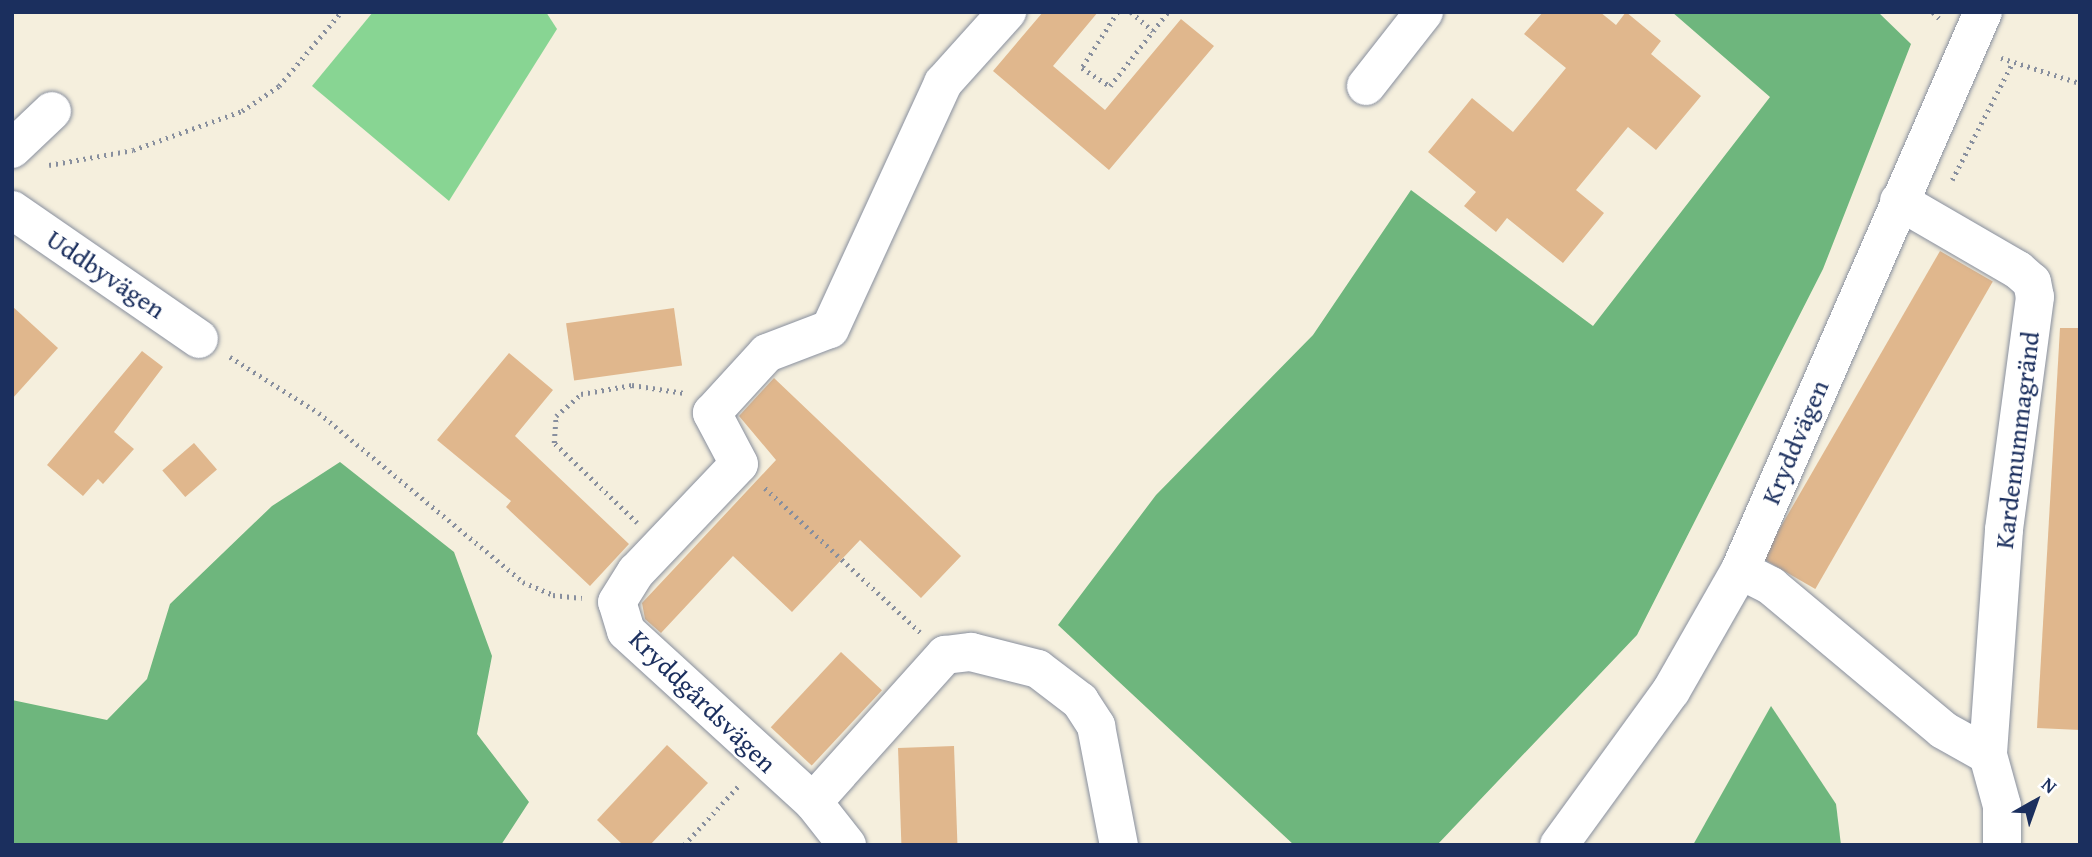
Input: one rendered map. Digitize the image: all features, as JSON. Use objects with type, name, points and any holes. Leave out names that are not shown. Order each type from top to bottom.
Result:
[{"type":"street","points":[[739,464],[712,412],[766,353],[830,329],[943,83],[1007,12]]},
{"type":"street","points":[[1366,86],[1424,12]]},
{"type":"street","name":"Kryddvägen","points":[[1559,845],[1671,691],[1740,570],[1899,201],[1974,45],[1983,12]]},
{"type":"street","points":[[26,157],[52,111]]},
{"type":"street","name":"Kardemummagränd","points":[[1899,201],[2018,270],[2032,282],[2035,297],[2004,530],[1988,755],[2002,806],[2002,845]]},
{"type":"street","name":"Uddbyvägen","points":[[12,210],[200,338]]},
{"type":"street","name":"Kryddgårdsvägen","points":[[739,464],[660,545],[617,602],[626,631],[762,761],[813,802],[847,845]]},
{"type":"street","points":[[1740,570],[1771,586],[1943,730],[1988,755]]},
{"type":"street","points":[[813,802],[944,655],[1010,657],[1070,689],[1097,726],[1119,845]]},
{"type":"path","points":[[26,157],[133,150],[242,111],[279,86],[341,12]]},
{"type":"path","points":[[1118,12],[1082,68],[1110,86],[1168,12]]},
{"type":"path","points":[[1131,12],[1153,31]]},
{"type":"path","points":[[200,338],[319,413],[523,582],[553,596],[617,602]]},
{"type":"path","points":[[660,545],[562,453],[554,443],[556,416],[581,394],[632,385],[693,396],[712,412]]},
{"type":"path","points":[[739,464],[944,655]]},
{"type":"path","points":[[684,845],[762,761]]},
{"type":"green space","points":[[373,12],[546,12],[557,29],[449,201],[312,86]]},
{"type":"green space","points":[[1672,12],[1878,12],[1911,44],[1823,269],[1637,635],[1437,845],[1294,845],[1058,625],[1156,495],[1313,335],[1411,190],[1593,326],[1770,97]]},
{"type":"green space","points":[[340,462],[454,552],[492,656],[477,734],[529,802],[501,845],[12,845],[12,700],[107,720],[147,679],[170,604],[272,506]]},
{"type":"green space","points":[[1771,706],[1836,804],[1841,845],[1693,845]]},
{"type":"building","points":[[1043,12],[1098,12],[1053,66],[1105,110],[1181,19],[1214,46],[1109,170],[993,71]]},
{"type":"building","points":[[1543,12],[1600,12],[1616,25],[1626,12],[1661,41],[1651,54],[1701,96],[1656,150],[1628,127],[1576,190],[1604,213],[1563,263],[1507,218],[1496,232],[1464,206],[1476,192],[1428,152],[1472,98],[1513,132],[1566,68],[1524,34]]},
{"type":"building","points":[[1940,251],[1993,282],[1815,589],[1762,558]]},
{"type":"building","points":[[12,306],[58,348],[12,399]]},
{"type":"building","points":[[674,308],[682,365],[574,381],[566,323]]},
{"type":"building","points":[[2060,328],[2080,328],[2080,730],[2037,728]]},
{"type":"building","points":[[142,351],[163,367],[114,432],[134,449],[103,484],[98,479],[83,496],[47,465]]},
{"type":"building","points":[[509,353],[553,390],[515,436],[629,544],[590,586],[506,507],[511,501],[437,440]]},
{"type":"building","points":[[774,378],[961,556],[921,598],[860,540],[792,612],[733,556],[661,633],[645,619],[642,603],[776,460],[739,416]]},
{"type":"building","points":[[194,443],[217,469],[185,497],[162,471]]},
{"type":"building","points":[[841,652],[882,690],[812,766],[771,727]]},
{"type":"building","points":[[667,745],[708,783],[650,845],[623,845],[597,820]]},
{"type":"building","points":[[954,746],[957,845],[901,845],[898,748]]}]
